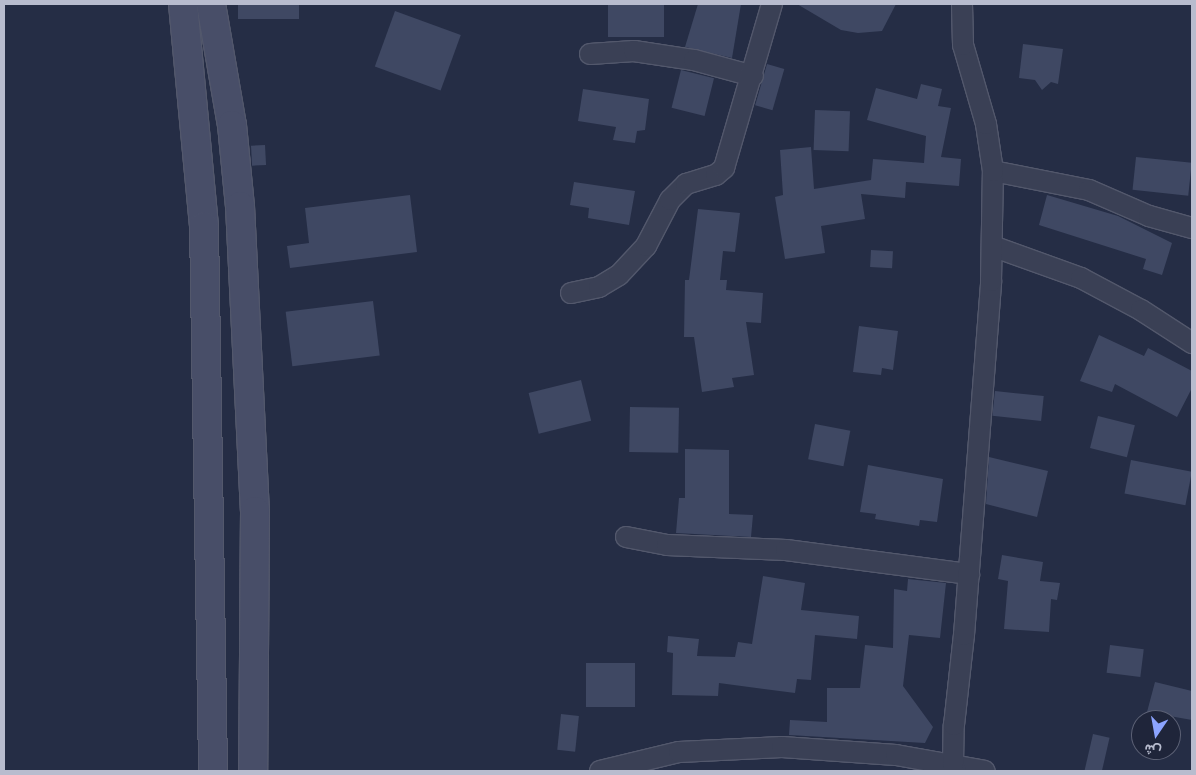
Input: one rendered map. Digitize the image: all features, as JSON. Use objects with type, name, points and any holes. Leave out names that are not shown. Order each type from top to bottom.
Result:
[{"type":"main road","points":[[183,4],[204,226],[213,771]]},
{"type":"main road","points":[[212,4],[232,125],[240,206],[255,511],[259,770]]},
{"type":"street","points":[[571,293],[599,287],[619,275],[646,246],[670,200],[686,184],[716,175],[724,168],[753,76],[772,4]]},
{"type":"street","points":[[955,768],[992,246],[993,171],[986,124],[963,45],[962,4]]},
{"type":"street","points":[[590,54],[634,51],[694,60],[753,76]]},
{"type":"street","points":[[993,171],[1089,190],[1149,216],[1192,228]]},
{"type":"street","points":[[992,246],[1081,278],[1141,310],[1192,343]]},
{"type":"street","points":[[626,537],[667,545],[786,550],[969,574]]},
{"type":"street","points":[[600,771],[679,752],[782,747],[896,755],[955,768],[985,771]]},
{"type":"building","points":[[238,4],[299,4],[299,19],[238,19]]},
{"type":"building","points":[[608,4],[664,4],[664,37],[608,37]]},
{"type":"building","points":[[698,4],[741,4],[732,58],[685,47]]},
{"type":"building","points":[[797,4],[896,4],[882,31],[858,33],[841,30]]},
{"type":"building","points":[[395,11],[461,35],[441,90],[375,66]]},
{"type":"building","points":[[1023,44],[1063,49],[1058,84],[1051,82],[1042,90],[1035,80],[1019,78]]},
{"type":"building","points":[[767,64],[784,69],[772,110],[755,105]]},
{"type":"building","points":[[681,70],[714,78],[705,116],[672,108]]},
{"type":"building","points":[[921,84],[942,89],[938,106],[951,108],[941,157],[961,159],[959,186],[906,182],[905,198],[861,194],[865,219],[821,226],[825,253],[785,259],[775,197],[783,195],[780,150],[811,147],[814,189],[871,180],[873,159],[924,163],[926,136],[867,120],[876,88],[917,99]]},
{"type":"building","points":[[583,89],[649,99],[645,130],[637,131],[635,143],[613,140],[616,127],[578,121]]},
{"type":"building","points":[[815,110],[850,111],[849,151],[814,150]]},
{"type":"building","points":[[265,145],[266,165],[252,166],[251,146]]},
{"type":"building","points":[[1136,157],[1192,163],[1188,196],[1133,190]]},
{"type":"building","points":[[574,182],[635,191],[629,225],[588,218],[589,208],[570,205]]},
{"type":"building","points":[[410,195],[417,252],[290,268],[287,246],[309,243],[305,208]]},
{"type":"building","points":[[1047,195],[1118,216],[1172,243],[1162,275],[1143,269],[1146,259],[1039,225]]},
{"type":"building","points":[[698,209],[740,213],[735,252],[723,251],[720,280],[727,280],[726,290],[763,293],[761,323],[746,322],[754,375],[732,378],[734,387],[702,392],[694,337],[684,337],[685,280],[689,280]]},
{"type":"building","points":[[871,250],[893,251],[892,268],[870,267]]},
{"type":"building","points":[[373,301],[380,356],[292,366],[286,312]]},
{"type":"building","points":[[859,326],[898,331],[893,370],[882,368],[881,375],[853,372]]},
{"type":"building","points":[[1099,335],[1144,356],[1148,348],[1192,371],[1192,388],[1177,417],[1115,384],[1112,392],[1080,381]]},
{"type":"building","points":[[581,380],[591,421],[539,434],[529,393]]},
{"type":"building","points":[[995,391],[1044,396],[1041,421],[992,416]]},
{"type":"building","points":[[630,407],[679,408],[678,453],[629,452]]},
{"type":"building","points":[[1098,416],[1135,425],[1127,457],[1090,448]]},
{"type":"building","points":[[815,424],[850,431],[843,466],[808,459]]},
{"type":"building","points":[[685,449],[729,450],[729,514],[753,515],[751,537],[676,533],[679,498],[685,498]]},
{"type":"building","points":[[989,457],[1048,471],[1037,517],[986,504]]},
{"type":"building","points":[[1131,460],[1192,472],[1185,505],[1125,493]]},
{"type":"building","points":[[868,465],[943,479],[937,522],[920,520],[919,526],[875,519],[876,514],[860,512]]},
{"type":"building","points":[[1002,555],[1043,562],[1040,581],[1060,583],[1057,600],[1051,599],[1049,632],[1004,629],[1008,581],[998,579]]},
{"type":"building","points":[[763,576],[805,583],[801,610],[859,616],[857,639],[815,635],[811,680],[797,679],[795,693],[719,683],[718,696],[672,695],[673,653],[667,652],[668,636],[699,639],[697,656],[735,657],[738,642],[752,644]]},
{"type":"building","points":[[908,579],[946,583],[940,638],[909,635],[903,686],[933,727],[925,743],[789,735],[790,720],[827,722],[827,688],[860,688],[865,645],[893,648],[894,589],[907,591]]},
{"type":"building","points":[[1110,645],[1144,649],[1140,677],[1107,673]]},
{"type":"building","points":[[586,663],[635,663],[635,707],[586,707]]},
{"type":"building","points":[[1155,682],[1192,691],[1192,720],[1181,718],[1181,710],[1148,710]]},
{"type":"building","points":[[561,714],[579,716],[575,752],[557,750]]},
{"type":"building","points":[[1093,734],[1110,738],[1102,771],[1084,771]]}]
